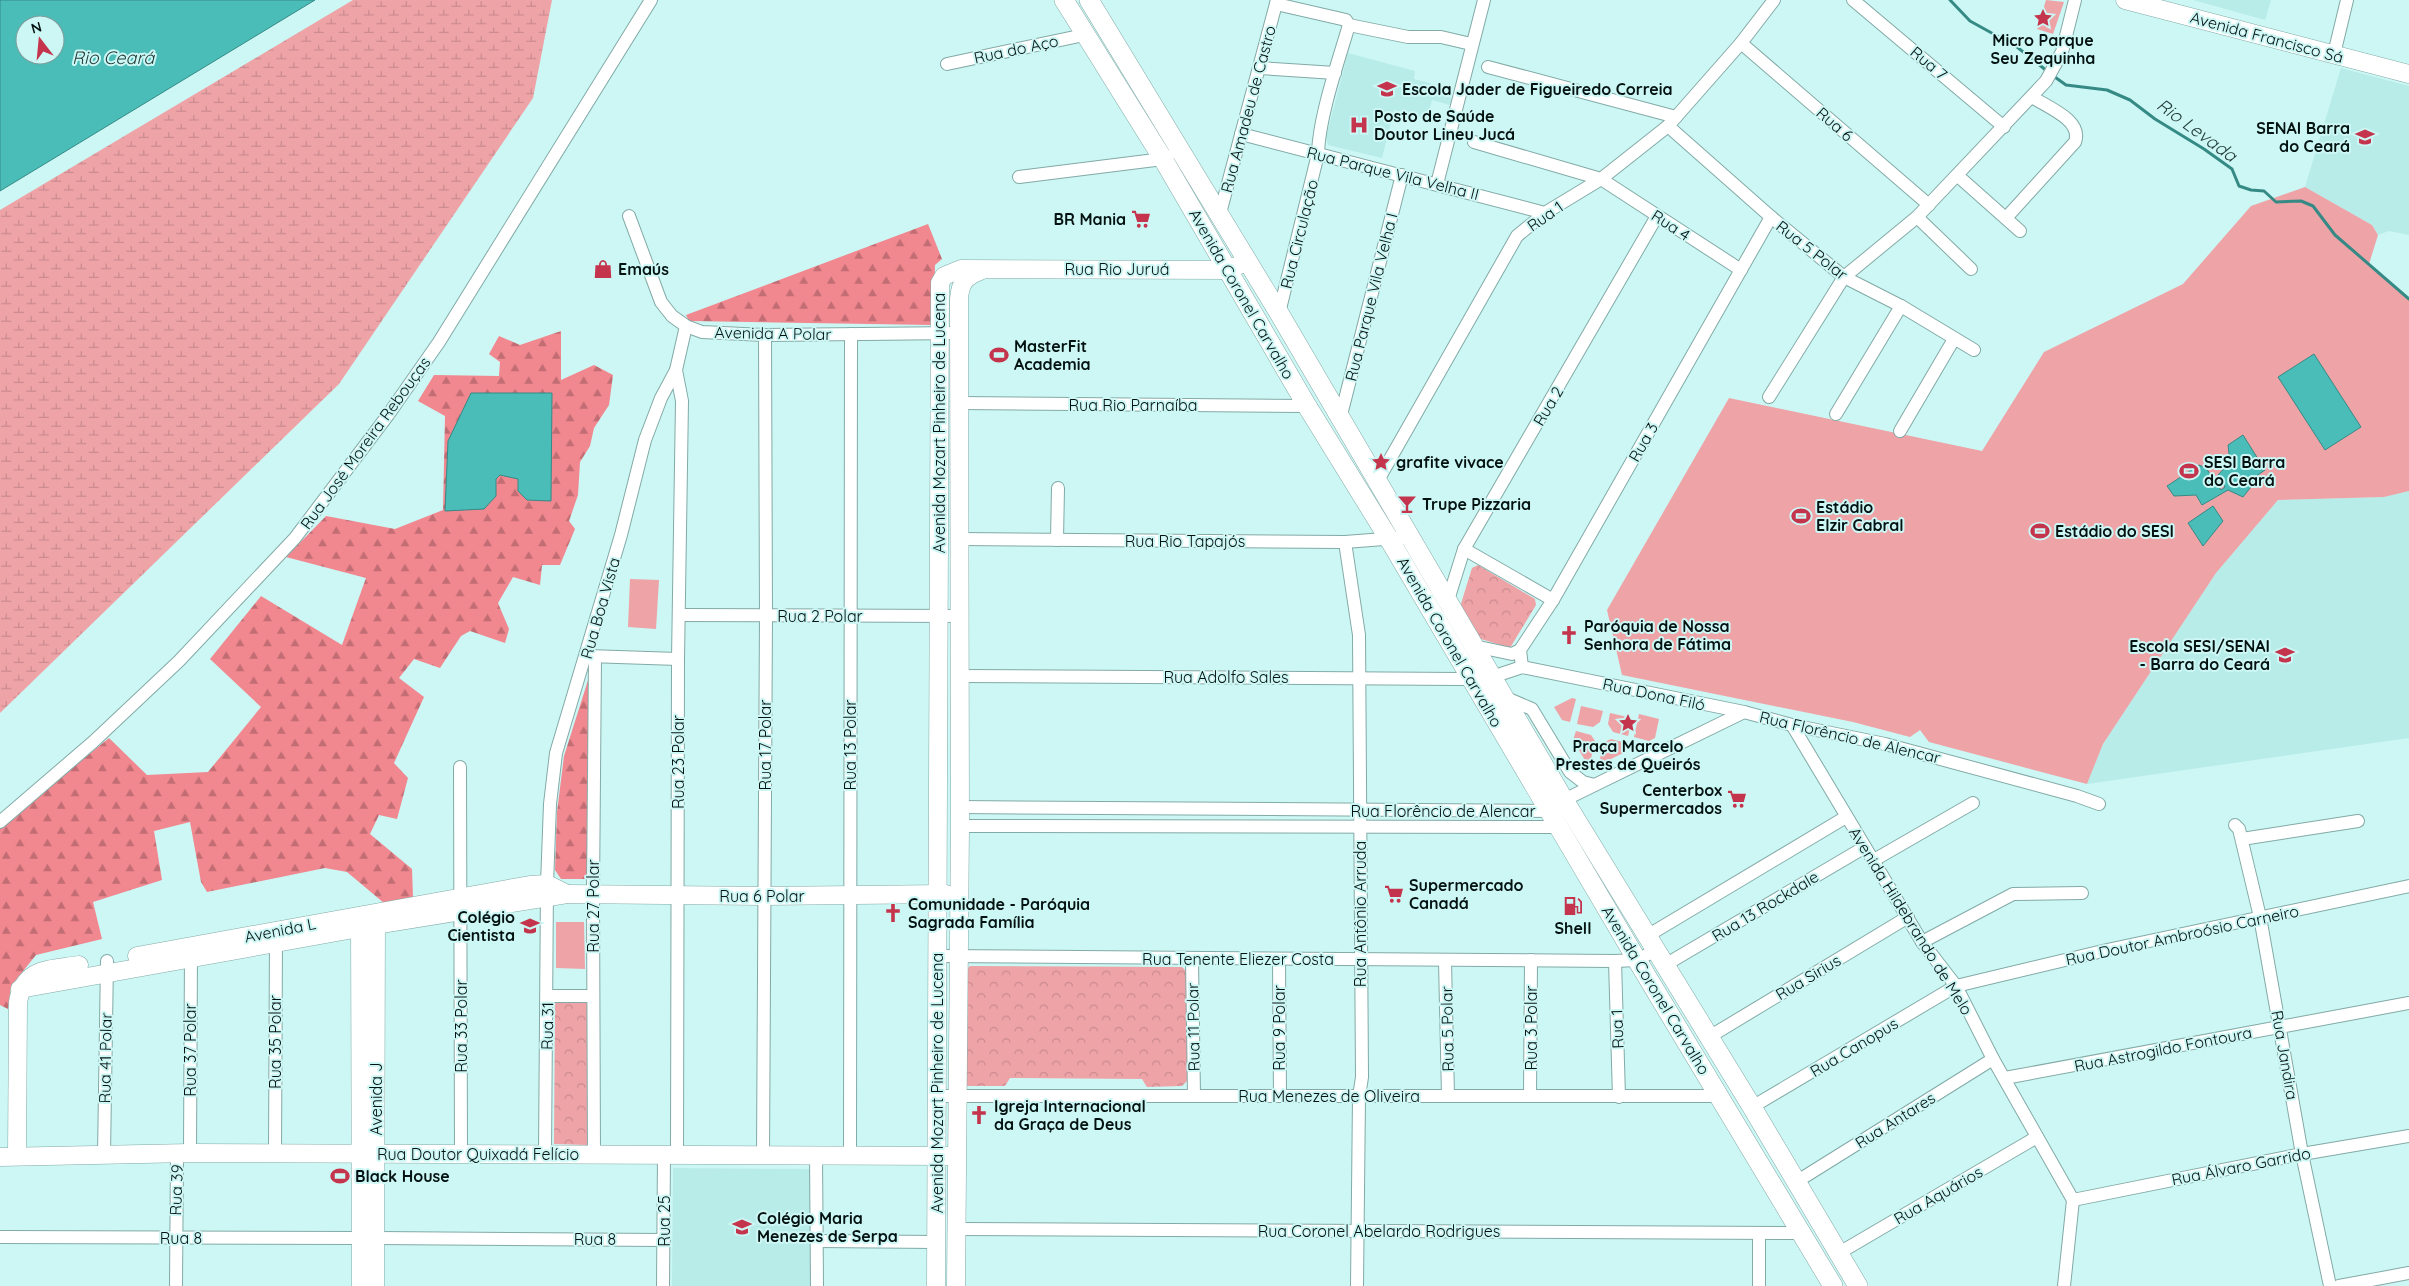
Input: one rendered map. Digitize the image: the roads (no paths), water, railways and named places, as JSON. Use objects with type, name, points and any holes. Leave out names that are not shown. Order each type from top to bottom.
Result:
[{"type":"main road","name":"Avenida Coronel Carvalho","points":[[1064,0],[1084,35],[1171,155],[1219,217],[1279,313],[1504,697],[1557,813],[1637,960],[1832,1286]]},
{"type":"main road","name":"Avenida Coronel Carvalho","points":[[1089,0],[1171,155],[1228,270],[1307,406],[1389,539],[1471,678],[1557,813],[1656,950],[1858,1286]]},
{"type":"main road","name":"Avenida Francisco Sá","points":[[2125,0],[2409,74]]},
{"type":"main road","points":[[1228,270],[1241,264],[1245,259]]},
{"type":"main road","name":"Avenida Mozart Pinheiro de Lucena","points":[[936,1286],[938,332],[940,283],[944,276],[961,269],[985,269]]},
{"type":"main road","name":"Rua Rio Juruá","points":[[985,269],[1228,270]]},
{"type":"main road","name":"Avenida Mozart Pinheiro de Lucena","points":[[956,1286],[960,826],[960,286],[966,277],[985,269]]},
{"type":"main road","name":"Rua 6 Polar","points":[[547,891],[567,894],[679,896],[958,894]]},
{"type":"main road","name":"Avenida L","points":[[9,1157],[20,989],[107,967],[368,920],[547,891]]},
{"type":"main road","name":"Avenida J","points":[[368,920],[369,1238],[375,1286]]},
{"type":"main road","name":"Rua Doutor Quixadá Felício","points":[[9,1157],[184,1153],[957,1156]]},
{"type":"main road","name":"Avenida J","points":[[361,1286],[369,1238]]},
{"type":"street","name":"Rua José Moreira Rebouças","points":[[0,822],[93,742],[179,661],[295,538],[388,415],[439,342],[650,0]]},
{"type":"street","points":[[1437,184],[1484,0]]},
{"type":"street","name":"Rua 1","points":[[1377,482],[1517,236],[1545,213],[1601,179],[1672,122],[1741,43],[1774,0]]},
{"type":"street","name":"Rua 7","points":[[1853,0],[2004,126]]},
{"type":"street","points":[[1769,397],[1844,277],[1929,206],[2046,81],[2062,52],[2075,0]]},
{"type":"street","points":[[2334,54],[2347,0]]},
{"type":"street","points":[[1277,2],[1346,20],[1349,25],[1408,37],[1441,37],[1472,44]]},
{"type":"street","name":"Rua Amadeu de Castro","points":[[1219,217],[1277,2]]},
{"type":"street","name":"Rua Circulação","points":[[1279,313],[1318,154],[1318,142],[1349,25]]},
{"type":"street","name":"Rua do Aço","points":[[947,64],[1084,35]]},
{"type":"street","name":"Rua 6","points":[[1741,43],[1929,206]]},
{"type":"street","points":[[1488,67],[1672,122]]},
{"type":"street","points":[[1260,68],[1335,73]]},
{"type":"street","points":[[2006,218],[2074,142],[2077,131],[2071,122],[2032,97]]},
{"type":"street","name":"Rua 5 Polar","points":[[1672,122],[1771,217],[1844,277],[1901,306],[1974,350]]},
{"type":"street","name":"Rua Parque Vila Velha II","points":[[1241,134],[1545,213]]},
{"type":"street","name":"Rua 4","points":[[1474,142],[1601,179],[1741,270]]},
{"type":"street","points":[[1019,177],[1171,155]]},
{"type":"street","name":"Rua Parque Vila Velha I","points":[[1340,419],[1402,175]]},
{"type":"street","points":[[1958,176],[2020,231]]},
{"type":"street","name":"Avenida A Polar","points":[[629,216],[661,302],[672,316],[686,326],[702,332],[765,335],[959,332]]},
{"type":"street","name":"Rua 2","points":[[1448,600],[1464,549],[1657,216]]},
{"type":"street","name":"Rua 3","points":[[1520,650],[1553,600],[1771,217]]},
{"type":"street","points":[[1916,217],[1971,269]]},
{"type":"street","points":[[1836,414],[1901,306]]},
{"type":"street","name":"Rua Boa Vista","points":[[547,891],[550,804],[556,753],[591,656],[645,440],[661,398],[676,370],[686,326]]},
{"type":"street","name":"Rua 13 Polar","points":[[850,1156],[851,334]]},
{"type":"street","name":"Rua 17 Polar","points":[[763,1156],[766,616],[765,335]]},
{"type":"street","points":[[1900,431],[1954,339]]},
{"type":"street","name":"Rua 23 Polar","points":[[670,1155],[679,896],[678,658],[682,401],[676,370]]},
{"type":"street","name":"Rua Rio Parnaíba","points":[[960,403],[1307,406]]},
{"type":"street","points":[[1057,540],[1058,488]]},
{"type":"street","name":"Rua Rio Tapajós","points":[[960,539],[1345,542],[1410,537]]},
{"type":"street","name":"Rua Antônio Arruda","points":[[1345,542],[1359,635],[1362,1077],[1359,1097],[1357,1286]]},
{"type":"street","points":[[1464,549],[1553,600]]},
{"type":"street","name":"Rua 2 Polar","points":[[679,615],[960,616]]},
{"type":"street","points":[[1474,646],[1512,654],[1520,650],[1522,667]]},
{"type":"street","name":"Rua Dona Filó","points":[[1520,650],[1527,657],[1564,675]]},
{"type":"street","points":[[591,656],[678,658]]},
{"type":"street","name":"Rua 27 Polar","points":[[591,656],[594,1155]]},
{"type":"street","name":"Rua Dona Filó","points":[[1492,677],[1522,667],[1744,712]]},
{"type":"street","name":"Rua Adolfo Sales","points":[[960,676],[1492,677]]},
{"type":"street","name":"Avenida Coronel Carvalho","points":[[1504,697],[1532,709],[1570,772],[1583,782],[1594,785]]},
{"type":"street","name":"Rua Florêncio de Alencar","points":[[960,826],[1360,826],[1557,813],[1594,785],[1744,712],[1792,725],[1885,744],[2077,796],[2099,804]]},
{"type":"street","name":"Avenida Hildebrando de Melo","points":[[1792,725],[1922,942],[1956,986],[1993,1058],[2073,1200]]},
{"type":"street","name":"Rua 33 Polar","points":[[460,767],[461,1154]]},
{"type":"street","points":[[1874,860],[1973,803]]},
{"type":"street","name":"Rua Florêncio de Alencar","points":[[960,808],[1557,813]]},
{"type":"street","points":[[1656,950],[1846,817]]},
{"type":"street","points":[[2242,839],[2358,820]]},
{"type":"street","name":"Rua Jandira","points":[[2235,825],[2239,828],[2242,839],[2260,917],[2302,1154],[2330,1286]]},
{"type":"street","name":"Rua 13 Rockdale","points":[[1656,950],[1865,847]]},
{"type":"street","name":"Rua Doutor Ambroósio Carneiro","points":[[1956,986],[2107,950],[2409,886]]},
{"type":"street","name":"Rua 31","points":[[545,1155],[548,996],[547,891]]},
{"type":"street","points":[[1922,942],[2013,894],[2082,893]]},
{"type":"street","name":"Rua Sirius","points":[[1708,1037],[1908,917]]},
{"type":"street","name":"Rua 35 Polar","points":[[275,1154],[276,936]]},
{"type":"street","name":"Rua Tenente Eliezer Costa","points":[[938,956],[1445,961],[1637,960],[1656,950]]},
{"type":"street","name":"Rua 37 Polar","points":[[184,1153],[191,953]]},
{"type":"street","name":"Rua 11 Polar","points":[[1192,959],[1194,1096]]},
{"type":"street","name":"Rua 9 Polar","points":[[1279,959],[1280,1096]]},
{"type":"street","name":"Rua 3 Polar","points":[[1530,1096],[1531,960]]},
{"type":"street","name":"Rua 1","points":[[1615,960],[1619,1097]]},
{"type":"street","name":"Rua 5 Polar","points":[[1445,961],[1448,1096]]},
{"type":"street","name":"Rua 41 Polar","points":[[104,1155],[107,967]]},
{"type":"street","name":"Rua Canopus","points":[[1752,1107],[1956,986]]},
{"type":"street","points":[[548,996],[593,996]]},
{"type":"street","name":"Rua Astrogildo Fontoura","points":[[2005,1078],[2409,1003]]},
{"type":"street","name":"Rua Antares","points":[[1796,1182],[1993,1058]]},
{"type":"street","name":"Rua Menezes de Oliveira","points":[[937,1096],[1720,1096]]},
{"type":"street","name":"Rua Álvaro Garrido","points":[[2073,1200],[2302,1154],[2409,1136]]},
{"type":"street","name":"Rua Aquários","points":[[1839,1253],[2037,1137]]},
{"type":"street","name":"Rua 39","points":[[176,1286],[175,1238],[184,1153]]},
{"type":"street","name":"Rua 25","points":[[663,1286],[670,1155]]},
{"type":"street","points":[[816,1156],[817,1286]]},
{"type":"street","points":[[2064,1286],[2073,1200]]},
{"type":"street","name":"Rua Coronel Abelardo Rodrigues","points":[[957,1229],[1801,1233]]},
{"type":"street","points":[[1759,1233],[1759,1286]]},
{"type":"street","name":"Rua 8","points":[[0,1238],[664,1240]]},
{"type":"street","points":[[817,1240],[936,1242]]},
{"type":"street","points":[[2339,1286],[2409,1273]]},
{"type":"water","name":"Rio Ceará","points":[[0,0],[315,0],[0,191]]},
{"type":"water","points":[[2314,354],[2361,427],[2325,450],[2278,377]]},
{"type":"water","points":[[471,393],[552,393],[551,501],[527,500],[518,491],[518,479],[500,475],[496,479],[496,496],[484,509],[445,511],[448,441]]},
{"type":"water","points":[[2243,435],[2265,470],[2252,479],[2254,483],[2243,497],[2228,490],[2202,505],[2196,495],[2174,496],[2167,486],[2199,465],[2206,468],[2221,490],[2225,487],[2218,475],[2230,462],[2228,445]]},
{"type":"water","points":[[2213,506],[2223,521],[2203,546],[2188,523]]},
{"type":"waterway","name":"Rio Levada","points":[[1950,0],[1970,21],[2017,47],[2047,71]]},
{"type":"waterway","name":"Rio Levada","points":[[2052,75],[2066,85],[2107,90],[2130,100],[2155,119],[2204,149],[2232,169],[2239,186],[2251,190],[2264,191],[2276,202],[2301,201],[2313,206],[2335,235],[2409,299]]},
{"type":"place","name":"Micro Parque Seu Zequinha","points":[[2043,18]]},
{"type":"place","name":"Escola Jader de Figueiredo Correia","points":[[1387,89]]},
{"type":"place","name":"Posto de Saúde Doutor Lineu Jucá","points":[[1359,125]]},
{"type":"place","name":"SENAI Barra do Ceará","points":[[2365,137]]},
{"type":"place","name":"BR Mania","points":[[1141,219]]},
{"type":"place","name":"Emaús","points":[[603,269]]},
{"type":"place","name":"MasterFit Academia","points":[[999,355]]},
{"type":"place","name":"grafite vivace","points":[[1381,462]]},
{"type":"place","name":"SESI Barra do Ceará","points":[[2189,471]]},
{"type":"place","name":"Trupe Pizzaria","points":[[1407,504]]},
{"type":"place","name":"Estádio Elzir Cabral","points":[[1801,516]]},
{"type":"place","name":"Estádio do SESI","points":[[2040,531]]},
{"type":"place","name":"Paróquia de Nossa Senhora de Fátima","points":[[1569,635]]},
{"type":"place","name":"Escola SESI/SENAI - Barra do Ceará","points":[[2285,655]]},
{"type":"place","name":"Praça Marcelo Prestes de Queirós","points":[[1628,723]]},
{"type":"place","name":"Centerbox Supermercados","points":[[1737,799]]},
{"type":"place","name":"Supermercado Canadá","points":[[1394,894]]},
{"type":"place","name":"Shell","points":[[1573,906]]},
{"type":"place","name":"Comunidade - Paróquia Sagrada Família","points":[[893,913]]},
{"type":"place","name":"Colégio Cientista","points":[[530,926]]},
{"type":"place","name":"Igreja Internacional da Graça de Deus","points":[[979,1115]]},
{"type":"place","name":"Black House","points":[[340,1176]]},
{"type":"place","name":"Colégio Maria Menezes de Serpa","points":[[742,1227]]}]
